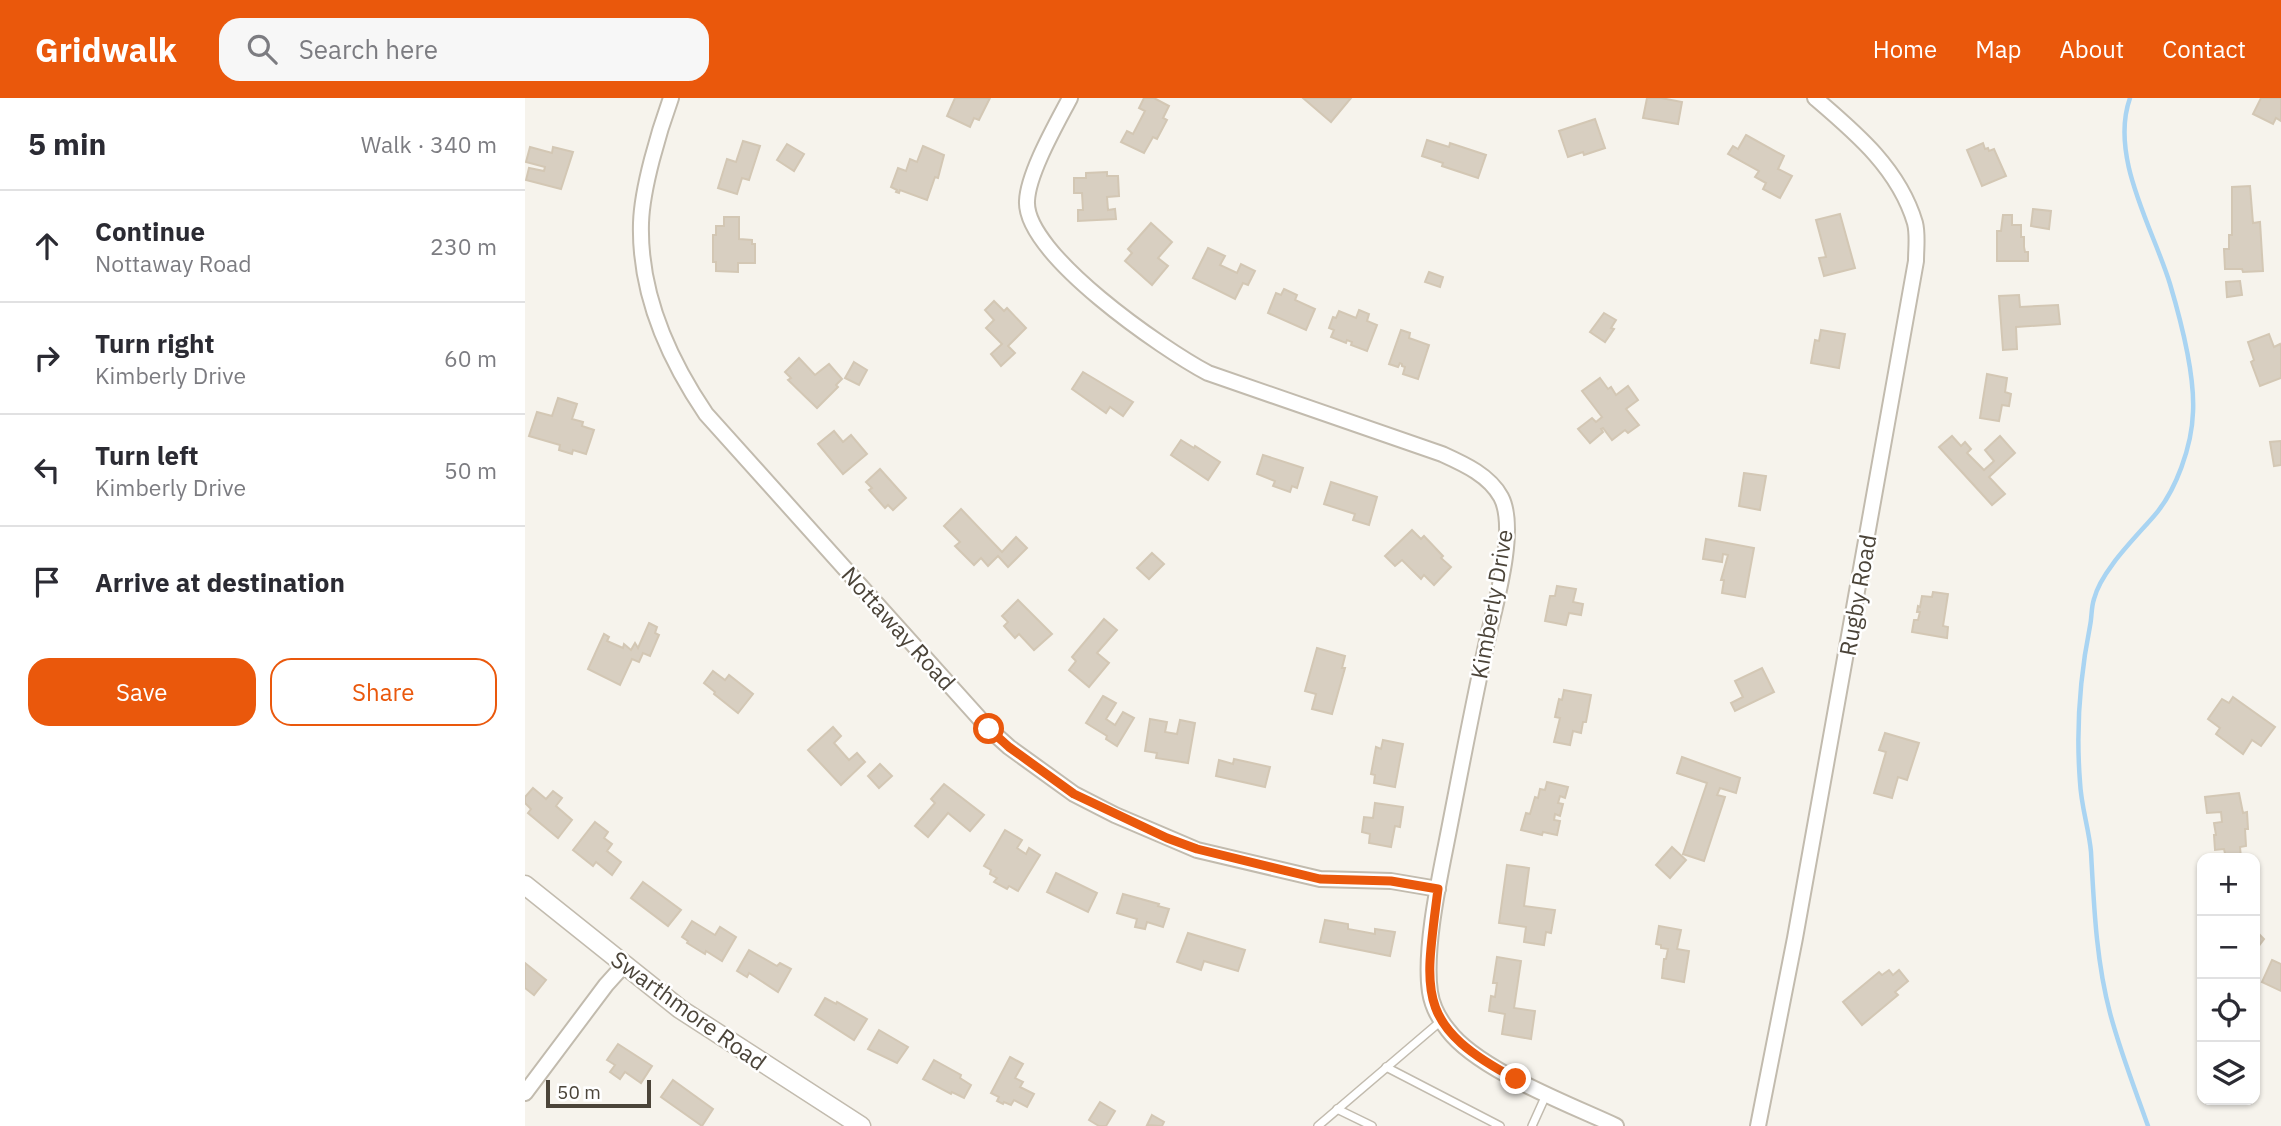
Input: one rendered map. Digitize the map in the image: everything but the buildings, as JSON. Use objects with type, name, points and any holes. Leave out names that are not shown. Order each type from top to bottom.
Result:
[{"type":"street","name":"Nottaway Road","points":[[671,98],[643,203],[641,225],[652,306],[669,349],[706,414],[989,729],[1009,747],[1074,794],[1125,820],[1197,849],[1320,879],[1391,881],[1438,889]]},
{"type":"street","name":"Kimberly Drive","points":[[1070,98],[1047,144],[1027,202],[1031,222],[1049,251],[1083,283],[1179,358],[1208,373],[1442,454],[1473,468],[1501,497],[1506,510],[1508,531],[1438,889],[1430,955],[1430,993],[1441,1021],[1449,1032],[1478,1058],[1616,1126]]},
{"type":"street","name":"Rugby Road","points":[[1758,1126],[1797,930],[1916,261],[1915,223],[1897,183],[1875,152],[1815,98]]},
{"type":"street","name":"Swarthmore Road","points":[[525,885],[691,1017],[860,1126]]},
{"type":"street","points":[[525,1093],[624,965]]},
{"type":"lane","points":[[1318,1126],[1441,1021]]},
{"type":"lane","points":[[1386,1067],[1500,1126]]},
{"type":"lane","points":[[1532,1126],[1547,1094]]},
{"type":"lane","points":[[1337,1109],[1372,1126]]},
{"type":"waterway","points":[[2130,98],[2125,121],[2129,168],[2179,314],[2190,365],[2192,425],[2186,453],[2169,494],[2154,516],[2111,566],[2094,599],[2081,684],[2078,743],[2081,791],[2091,852],[2096,933],[2105,993],[2148,1126]]},
{"type":"route","points":[[989,729],[1056,783],[1074,794],[1115,815],[1197,849],[1320,879],[1391,881],[1438,889],[1429,978],[1430,993],[1437,1014],[1449,1032],[1470,1052],[1516,1079]]}]
